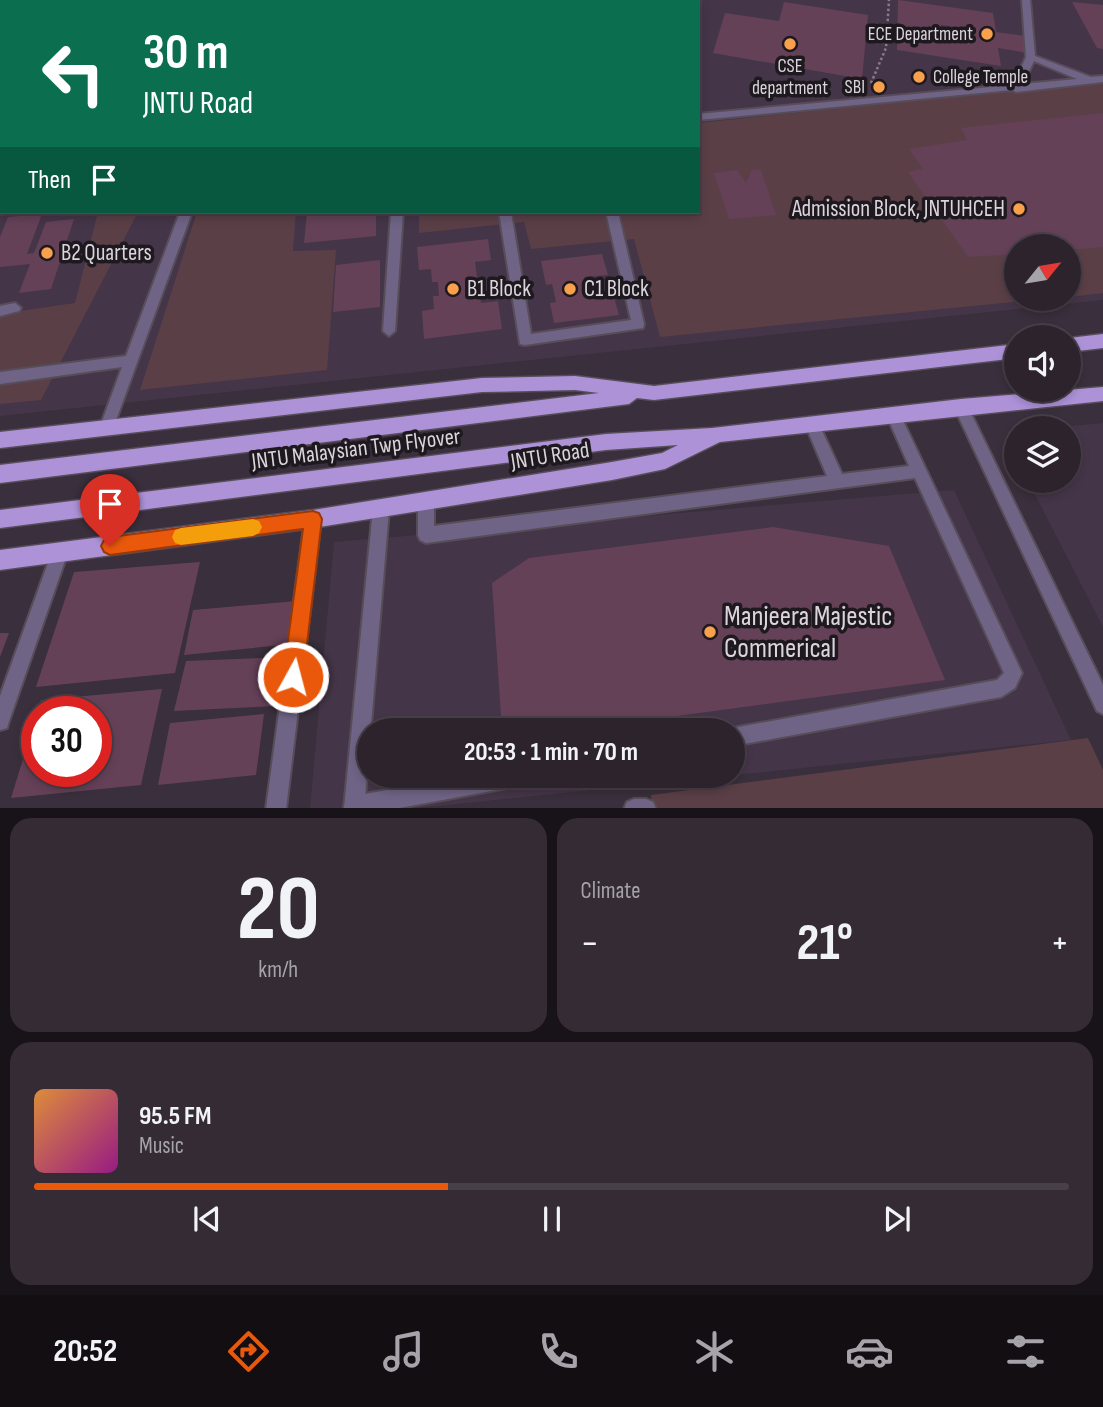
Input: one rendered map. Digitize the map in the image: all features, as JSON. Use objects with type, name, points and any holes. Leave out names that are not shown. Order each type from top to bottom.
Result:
[{"type":"main road","points":[[1081,344],[1103,341]]},
{"type":"main road","points":[[0,440],[482,385],[575,383],[654,393],[1004,353]]},
{"type":"main road","name":"JNTU Malaysian Twp Flyover","points":[[0,474],[654,393]]},
{"type":"main road","name":"JNTU Road","points":[[0,560],[381,509],[664,461],[718,434],[1103,394]]},
{"type":"main road","name":"JNTU Malaysian Twp Flyover","points":[[0,519],[606,442],[718,434]]},
{"type":"street","points":[[1016,89],[1031,57],[1026,0]]},
{"type":"street","points":[[1031,57],[1089,80]]},
{"type":"street","points":[[700,117],[864,99],[1016,89],[1103,79]]},
{"type":"street","points":[[107,427],[185,214]]},
{"type":"street","points":[[389,331],[397,214]]},
{"type":"street","points":[[505,214],[525,340],[638,324],[612,214]]},
{"type":"street","points":[[0,311],[15,308]]},
{"type":"street","points":[[0,378],[130,361]]},
{"type":"street","points":[[961,407],[1103,705]]},
{"type":"street","points":[[745,735],[1001,688],[1010,682],[1013,673],[893,414]]},
{"type":"street","points":[[812,424],[837,481]]},
{"type":"street","points":[[426,501],[426,535],[920,471]]},
{"type":"street","points":[[381,509],[354,807],[455,788]]},
{"type":"street","points":[[276,808],[313,519]]},
{"type":"street","points":[[0,721],[60,552]]},
{"type":"street","points":[[634,808],[646,808]]},
{"type":"path","points":[[864,99],[886,48],[890,0]]},
{"type":"shaded area","points":[[700,0],[1103,0],[1103,300],[1082,302],[1082,234],[1004,234],[1004,310],[0,416],[0,214],[700,214]]},
{"type":"shaded area","points":[[1103,81],[1103,293],[1082,295],[1082,234],[1004,234],[1004,303],[660,337],[634,239],[531,249],[524,222],[419,233],[419,214],[700,214],[700,123]]},
{"type":"shaded area","points":[[97,214],[137,214],[41,400],[0,404],[0,314],[75,303]]},
{"type":"shaded area","points":[[196,214],[296,214],[293,251],[336,250],[327,370],[140,390]]},
{"type":"shaded area","points":[[1103,423],[1103,627],[1034,493],[1081,493],[1081,425]]},
{"type":"shaded area","points":[[954,490],[1071,740],[745,774],[745,718],[357,718],[357,788],[610,788],[418,808],[310,808],[334,542]]},
{"type":"shaded area","points":[[1088,738],[1103,770],[1103,808],[652,808],[651,795],[705,788],[745,788],[745,783]]},
{"type":"building","name":"ECE Department","points":[[898,0],[993,13],[996,32],[1025,36],[1028,53],[998,48],[1001,66],[897,50]],"holes":[[[941,25],[963,28],[964,41],[930,36],[930,27],[941,29]]]},
{"type":"building","name":"CSE department","points":[[784,2],[868,15],[862,79],[713,53],[725,13],[779,21]]},
{"type":"building","points":[[1072,2],[1103,5],[1103,49],[1097,48]]},
{"type":"building","name":"Admission Block, JNTUHCEH","points":[[1103,113],[1103,247],[1082,249],[1082,234],[1004,234],[1004,255],[968,257],[908,172],[923,169],[909,149],[967,140],[961,128]]},
{"type":"building","points":[[737,170],[746,183],[752,170],[761,170],[776,215],[729,219],[714,173]]},
{"type":"building","name":"B2 Quarters","points":[[42,214],[27,254],[34,253],[46,222],[74,219],[51,289],[19,293],[30,264],[0,267],[0,237],[8,217]]},
{"type":"building","points":[[307,214],[376,214],[376,236],[304,243]]},
{"type":"building","name":"B1 Block","points":[[488,239],[491,260],[475,262],[477,277],[466,278],[468,290],[478,289],[481,303],[498,301],[502,329],[424,339],[422,311],[434,309],[433,296],[439,296],[438,282],[432,282],[431,269],[419,270],[417,247]]},
{"type":"building","name":"C1 Block","points":[[602,254],[608,275],[584,277],[589,296],[613,294],[619,315],[554,323],[550,303],[556,302],[552,284],[546,285],[541,261]]},
{"type":"building","points":[[380,260],[380,307],[333,312],[336,265]]},
{"type":"building","name":"Manjeera Majestic Commerical","points":[[773,527],[889,546],[945,680],[662,718],[501,718],[492,583],[529,558]]},
{"type":"building","points":[[200,562],[175,673],[36,687],[74,572]]},
{"type":"building","points":[[297,601],[292,644],[184,655],[193,610]]},
{"type":"building","points":[[0,633],[9,633],[0,657]]},
{"type":"building","points":[[284,657],[276,706],[174,711],[186,661]]},
{"type":"building","points":[[162,689],[141,785],[11,798],[21,766],[21,787],[112,787],[112,696],[85,696]]},
{"type":"building","points":[[264,714],[256,775],[158,785],[170,723]]},
{"type":"slow traffic","points":[[181,537],[253,527]]},
{"type":"place","name":"ECE Department","points":[[987,34]]},
{"type":"place","name":"CSE department","points":[[790,44]]},
{"type":"place","name":"College Temple","points":[[919,77]]},
{"type":"place","name":"SBI","points":[[879,87]]},
{"type":"place","name":"Admission Block, JNTUHCEH","points":[[1019,209]]},
{"type":"place","name":"B2 Quarters","points":[[47,253]]},
{"type":"place","name":"B1 Block","points":[[453,289]]},
{"type":"place","name":"C1 Block","points":[[570,289]]},
{"type":"place","name":"Manjeera Majestic Commerical","points":[[710,632]]},
{"type":"route","points":[[110,546],[313,519],[293,677]]}]
